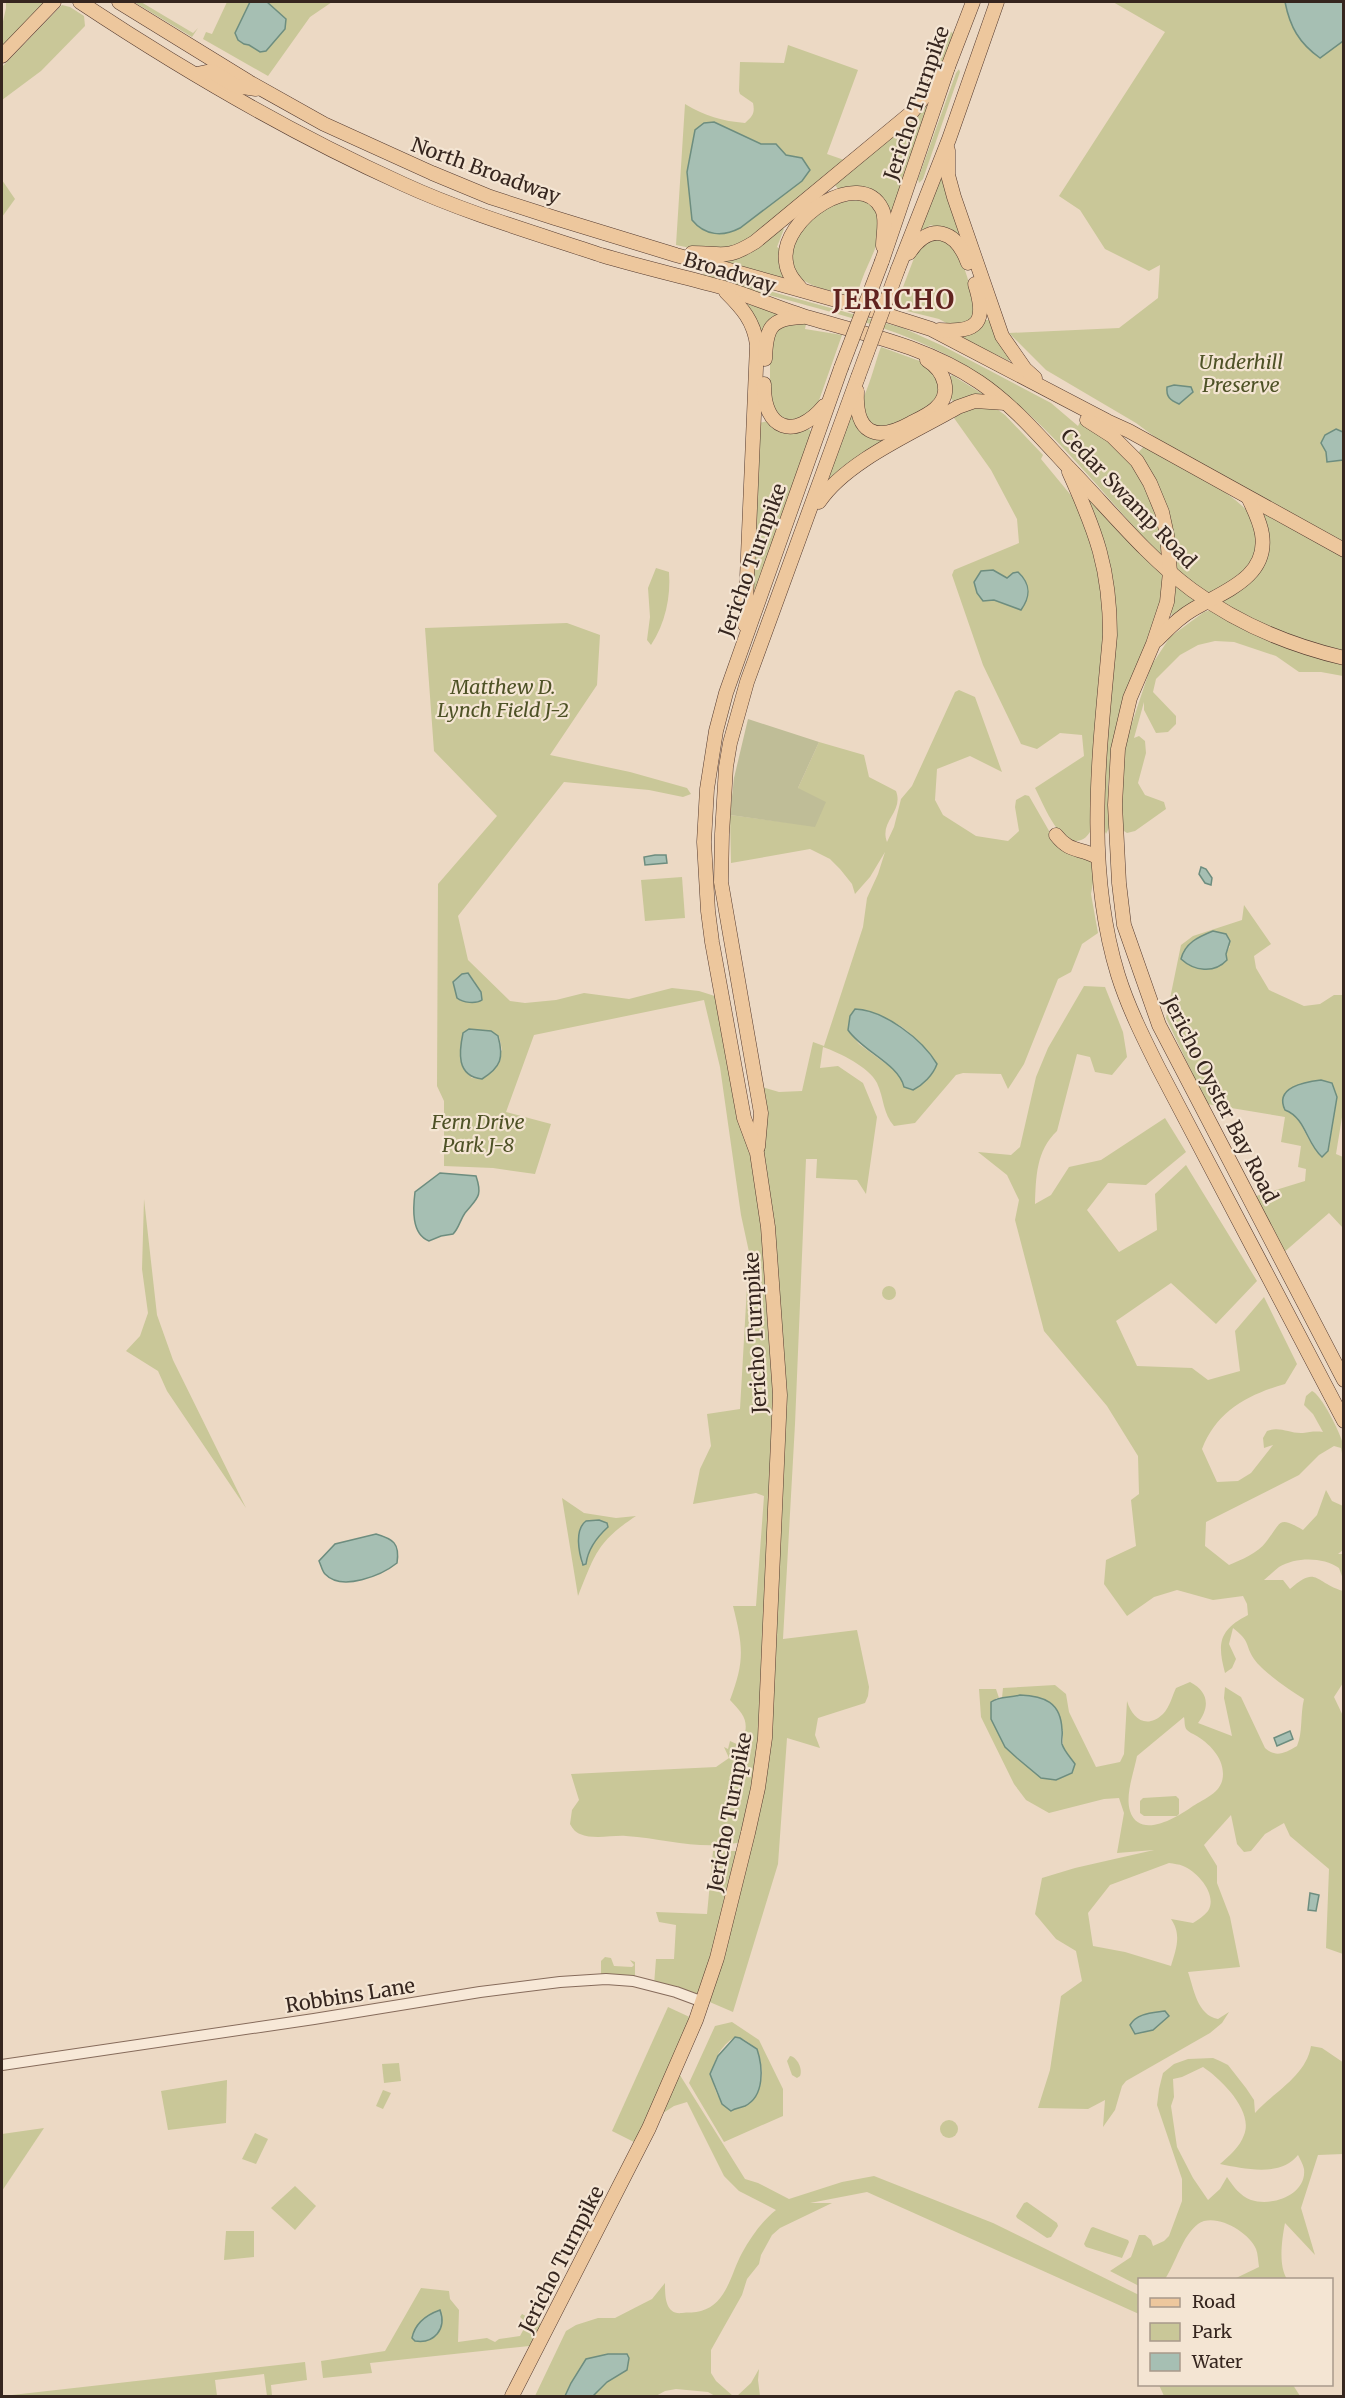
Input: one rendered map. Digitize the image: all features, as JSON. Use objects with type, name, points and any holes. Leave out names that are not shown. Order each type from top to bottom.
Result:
[{"type":"main road","points":[[2,56],[54,2]]},
{"type":"main road","name":"North Broadway","points":[[80,2],[197,74],[305,136],[442,200],[550,238]]},
{"type":"main road","name":"North Broadway","points":[[119,2],[261,89],[324,124],[364,144],[479,193],[676,255],[868,309]]},
{"type":"main road","name":"Jericho Turnpike","points":[[757,1152],[744,1119],[712,942],[704,842],[707,789],[716,731],[744,638],[882,261],[948,67],[973,2]]},
{"type":"main road","points":[[981,2],[996,4]]},
{"type":"main road","name":"Jericho Turnpike","points":[[512,2397],[649,2128],[703,2002],[717,1958],[758,1788],[767,1713],[780,1395],[768,1227],[757,1152],[760,1113],[721,882],[726,766],[747,682],[898,269],[949,139],[996,4]]},
{"type":"main road","points":[[103,17],[116,13],[124,14],[158,34],[169,34]]},
{"type":"main road","points":[[676,255],[693,252],[726,256],[755,242],[911,113],[948,67]]},
{"type":"main road","points":[[197,74],[211,70],[236,86],[261,89]]},
{"type":"main road","points":[[949,139],[948,175],[952,191],[1002,336],[1025,369],[1048,389]]},
{"type":"main road","points":[[802,290],[785,261],[790,239],[807,214],[824,201],[837,196],[858,194],[871,198],[879,205],[884,216],[882,261]]},
{"type":"main road","points":[[898,269],[917,241],[934,232],[945,234],[962,247],[980,301],[980,315],[976,323],[962,331],[931,329]]},
{"type":"main road","name":"Broadway","points":[[550,238],[614,259],[723,288],[808,317],[900,343]]},
{"type":"main road","points":[[723,288],[744,310],[753,325],[757,345],[744,638]]},
{"type":"main road","name":"Cedar Swamp Road","points":[[868,309],[931,329],[1129,431],[1344,550]]},
{"type":"main road","name":"Jericho Oyster Bay Road","points":[[868,309],[930,336],[1037,391],[1112,436],[1137,461],[1156,496],[1167,535],[1170,572],[1167,602],[1154,644],[1130,698],[1118,749],[1115,806],[1119,883],[1124,925],[1146,994],[1159,1026],[1344,1380]]},
{"type":"main road","points":[[808,317],[791,317],[777,321],[769,329],[766,344],[765,406],[767,412],[776,421],[784,425],[800,427],[814,419],[831,398]]},
{"type":"main road","points":[[858,377],[856,409],[859,418],[868,428],[878,433],[894,432],[936,409],[941,403],[945,390],[940,370],[900,343]]},
{"type":"main road","name":"Cedar Swamp Road","points":[[900,343],[953,365],[993,392],[1034,429],[1170,572],[1209,601],[1225,612],[1296,645],[1344,658]]},
{"type":"main road","points":[[807,521],[829,488],[862,461],[958,406],[975,401],[1005,403]]},
{"type":"main road","name":"Jericho Oyster Bay Road","points":[[1064,462],[1098,540],[1107,580],[1110,608],[1110,635],[1097,799],[1097,857],[1105,918],[1118,973],[1138,1027],[1344,1421]]},
{"type":"main road","points":[[1154,644],[1172,624],[1243,581],[1258,561],[1262,548],[1262,535],[1249,499]]},
{"type":"main road","points":[[1056,835],[1068,848],[1087,852],[1097,857]]},
{"type":"main road","points":[[1181,1112],[1198,1103]]},
{"type":"main road","points":[[1304,1347],[1321,1338]]},
{"type":"street","name":"Robbins Lane","points":[[2,2065],[480,1992],[560,1982],[606,1979],[640,1982],[703,2002]]},
{"type":"green space","points":[[6,2],[47,2],[2,51],[2,26]]},
{"type":"green space","points":[[134,2],[141,2],[193,33],[198,28],[192,37]]},
{"type":"green space","points":[[227,2],[250,2],[244,16],[249,44],[260,52],[285,29],[286,19],[267,2],[332,2],[310,17],[268,76],[203,39],[206,32],[212,34]]},
{"type":"green space","name":"Underhill Preserve","points":[[1113,2],[1343,2],[1343,545],[1163,443],[1136,423],[1046,370],[1009,333],[1119,328],[1158,298],[1160,265],[1149,271],[1105,249],[1080,210],[1059,196],[1165,32]]},
{"type":"green space","points":[[62,5],[84,16],[85,26],[41,71],[2,100],[2,67]]},
{"type":"green space","points":[[946,30],[960,36],[949,64],[934,59]]},
{"type":"green space","points":[[788,45],[858,70],[827,154],[847,161],[739,247],[710,252],[676,245],[685,104],[714,117],[745,123],[753,114],[754,106],[739,91],[740,62],[784,63]]},
{"type":"green space","points":[[959,69],[960,72],[923,179],[919,183],[918,179]]},
{"type":"green space","points":[[928,105],[890,220],[886,207],[840,191],[834,184]]},
{"type":"green space","points":[[943,162],[967,245],[949,230],[930,225],[924,231],[921,229]]},
{"type":"green space","points":[[2,180],[15,199],[2,217]]},
{"type":"green space","points":[[860,200],[871,204],[878,211],[881,227],[856,296],[826,290],[804,281],[794,269],[792,259],[793,249],[802,229],[824,208],[846,201]]},
{"type":"green space","points":[[780,227],[784,229],[777,247],[782,250],[786,275],[784,279],[718,261]]},
{"type":"green space","points":[[943,238],[959,252],[977,307],[974,322],[952,326],[939,319],[895,308],[916,253],[926,241]]},
{"type":"green space","points":[[704,273],[903,328],[943,346],[1051,403],[1078,426],[1081,420],[1114,444],[1137,471],[1155,512],[1165,556],[1161,557],[1059,443],[1003,392],[972,370],[939,351],[886,329],[719,281],[703,275]]},
{"type":"green space","points":[[747,304],[784,314],[764,331],[760,331]]},
{"type":"green space","points":[[984,320],[992,320],[1010,358],[1009,361],[960,337],[961,334]]},
{"type":"green space","points":[[795,321],[806,324],[805,329],[842,335],[816,409],[810,417],[788,422],[776,416],[770,406],[770,338],[772,332]]},
{"type":"green space","points":[[881,347],[928,364],[935,369],[941,391],[933,406],[892,429],[872,428],[859,404],[868,386]]},
{"type":"green space","points":[[952,375],[989,398],[956,405],[949,396],[949,378]]},
{"type":"green space","points":[[973,406],[994,407],[1005,415],[1043,455],[1041,459],[1074,499],[1099,561],[1107,638],[1091,830],[1086,837],[1077,841],[1070,840],[1057,829],[1035,788],[1084,756],[1082,735],[1060,733],[1037,749],[1021,744],[983,665],[952,575],[954,570],[1019,543],[1017,519],[991,470],[954,418]],"holes":[[[993,570],[1007,578],[1021,610],[994,600],[983,601]]]},
{"type":"green space","points":[[851,409],[873,438],[887,440],[830,484],[827,482]]},
{"type":"green space","points":[[769,421],[788,431],[809,429],[812,432],[752,601],[758,423]]},
{"type":"green space","points":[[1144,446],[1232,497],[1254,522],[1258,535],[1258,549],[1254,562],[1242,575],[1208,596],[1174,569],[1137,454]]},
{"type":"green space","points":[[1083,491],[1166,573],[1153,627],[1123,701],[1114,740],[1108,785],[1110,826],[1106,834],[1103,827],[1106,739],[1114,648]]},
{"type":"green space","points":[[1260,510],[1343,556],[1343,652],[1287,635],[1218,602],[1258,572]]},
{"type":"green space","points":[[656,568],[669,572],[669,591],[663,619],[651,645],[647,640],[650,617],[648,588]]},
{"type":"green space","points":[[1172,582],[1199,599],[1172,616],[1169,605]]},
{"type":"green space","points":[[1211,610],[1343,659],[1343,676],[1321,672],[1299,672],[1276,656],[1234,642],[1215,641],[1198,645],[1180,655],[1156,679],[1153,692],[1176,716],[1176,724],[1168,732],[1156,733],[1144,710],[1144,702],[1134,738],[1139,736],[1145,741],[1146,753],[1138,783],[1145,795],[1164,802],[1166,809],[1135,831],[1127,833],[1121,829],[1121,772],[1128,735],[1151,666],[1170,637],[1204,612]]},
{"type":"green space","points":[[567,623],[600,635],[597,685],[550,755],[630,772],[687,788],[691,794],[683,797],[649,790],[564,782],[458,916],[468,960],[510,1001],[525,1003],[556,1000],[584,993],[629,999],[672,988],[699,991],[718,997],[757,1151],[762,1087],[779,1092],[802,1091],[813,1042],[824,1046],[863,927],[867,898],[885,852],[870,877],[855,894],[852,884],[830,859],[810,849],[731,863],[730,815],[815,826],[798,788],[819,742],[864,755],[869,777],[896,791],[897,805],[886,828],[887,842],[894,827],[901,799],[912,786],[955,692],[959,690],[975,697],[1002,772],[970,756],[937,769],[935,800],[943,815],[976,836],[1008,841],[1019,831],[1016,800],[1025,795],[1029,796],[1056,843],[1092,860],[1094,877],[1091,894],[1098,933],[1082,944],[1071,972],[1058,979],[1024,1064],[1008,1089],[1001,1074],[963,1073],[956,1075],[915,1123],[894,1126],[888,1116],[877,1083],[868,1071],[823,1047],[820,1068],[838,1066],[863,1083],[877,1117],[866,1194],[857,1180],[816,1178],[817,1159],[806,1159],[783,1639],[857,1630],[869,1687],[865,1703],[818,1718],[815,1735],[820,1748],[787,1738],[778,1864],[733,2012],[705,2000],[654,1985],[656,1959],[674,1959],[676,1925],[659,1922],[656,1912],[707,1914],[713,1851],[744,1851],[746,1841],[700,1845],[626,1836],[591,1837],[577,1832],[570,1824],[572,1810],[579,1800],[571,1774],[716,1767],[729,1758],[724,1747],[728,1749],[730,1741],[741,1746],[745,1731],[745,1720],[730,1700],[738,1674],[741,1653],[733,1606],[756,1606],[764,1496],[756,1493],[693,1504],[700,1469],[711,1446],[707,1414],[740,1409],[749,1252],[741,1215],[720,1067],[704,1000],[534,1035],[506,1112],[551,1124],[535,1174],[493,1168],[444,1166],[444,1101],[437,1086],[438,884],[497,816],[434,751],[425,628]],"holes":[[[468,973],[475,982],[472,1002],[461,1001],[457,998],[453,982]],[[851,1020],[880,1020],[895,1023],[915,1038],[937,1064],[926,1081],[910,1090],[897,1072],[859,1044],[848,1030]],[[499,1036],[502,1050],[482,1079],[472,1078],[464,1070]]]},
{"type":"green space","points":[[682,877],[685,918],[645,921],[641,880]]},
{"type":"green space","points":[[1244,905],[1271,944],[1254,956],[1256,968],[1269,990],[1304,1006],[1320,1004],[1334,995],[1343,995],[1343,1111],[1336,1154],[1343,1157],[1343,1228],[1329,1213],[1282,1254],[1253,1197],[1305,1181],[1306,1169],[1298,1167],[1301,1146],[1281,1142],[1285,1117],[1207,1104],[1166,1018],[1181,945],[1193,936],[1242,920]],"holes":[[[1199,937],[1230,946],[1226,954]],[[1321,1080],[1337,1097],[1330,1143],[1322,1156],[1317,1152],[1292,1112],[1299,1084]]]},
{"type":"green space","points":[[1084,986],[1105,987],[1123,1032],[1127,1057],[1112,1075],[1095,1072],[1090,1057],[1077,1054],[1057,1131],[1045,1147],[1038,1165],[1035,1204],[1051,1195],[1069,1167],[1101,1160],[1165,1118],[1186,1152],[1146,1185],[1108,1183],[1087,1210],[1119,1252],[1157,1230],[1155,1194],[1186,1165],[1257,1281],[1216,1324],[1171,1283],[1116,1321],[1137,1366],[1192,1368],[1208,1380],[1240,1371],[1235,1331],[1264,1297],[1297,1364],[1285,1384],[1246,1399],[1216,1424],[1202,1449],[1217,1482],[1238,1481],[1251,1473],[1273,1445],[1264,1448],[1263,1438],[1267,1431],[1276,1429],[1298,1433],[1323,1432],[1313,1414],[1304,1405],[1306,1396],[1312,1391],[1330,1415],[1344,1447],[1343,1459],[1341,1448],[1334,1446],[1319,1455],[1299,1475],[1206,1522],[1205,1546],[1229,1565],[1259,1550],[1281,1523],[1288,1523],[1303,1530],[1317,1515],[1326,1490],[1332,1501],[1343,1506],[1343,1550],[1338,1554],[1343,1554],[1343,1579],[1339,1568],[1333,1564],[1317,1560],[1301,1560],[1279,1567],[1264,1580],[1283,1580],[1290,1589],[1311,1577],[1343,1591],[1343,1683],[1334,1697],[1344,1718],[1343,1954],[1326,1948],[1329,1869],[1290,1836],[1284,1823],[1265,1834],[1251,1851],[1244,1852],[1237,1844],[1231,1815],[1204,1845],[1217,1866],[1217,1883],[1230,1917],[1240,1967],[1188,1972],[1197,2000],[1205,2012],[1218,2019],[1229,2012],[1222,2023],[1210,2033],[1126,2081],[1122,2086],[1115,2110],[1103,2127],[1105,2100],[1088,2109],[1038,2108],[1050,2070],[1061,1996],[1082,1981],[1076,1951],[1056,1939],[1035,1914],[1042,1878],[1154,1850],[1117,1853],[1124,1813],[1119,1798],[1104,1799],[1049,1813],[1026,1800],[1014,1784],[981,1717],[979,1689],[996,1689],[999,1698],[996,1698],[999,1733],[1005,1747],[1041,1778],[1056,1780],[1072,1773],[1069,1755],[1063,1748],[1063,1730],[1020,1695],[1008,1699],[1002,1698],[1003,1688],[1055,1685],[1066,1694],[1069,1712],[1096,1767],[1120,1762],[1124,1754],[1127,1701],[1136,1717],[1140,1720],[1151,1721],[1163,1714],[1176,1688],[1190,1682],[1201,1690],[1206,1700],[1206,1706],[1198,1723],[1232,1736],[1224,1698],[1225,1687],[1241,1697],[1265,1748],[1277,1754],[1297,1746],[1304,1699],[1277,1681],[1258,1664],[1245,1640],[1233,1628],[1229,1644],[1236,1659],[1232,1668],[1225,1673],[1221,1645],[1231,1626],[1248,1615],[1247,1604],[1243,1596],[1213,1600],[1177,1590],[1154,1597],[1127,1616],[1104,1584],[1106,1560],[1136,1546],[1131,1500],[1139,1494],[1138,1456],[1107,1406],[1044,1331],[1015,1220],[1019,1200],[1007,1175],[978,1152],[1011,1155],[1020,1147],[1036,1077],[1048,1048]],"holes":[[[1184,1717],[1187,1730],[1205,1742],[1218,1756],[1221,1762],[1222,1780],[1213,1794],[1170,1820],[1160,1824],[1142,1824],[1135,1820],[1129,1805],[1129,1791],[1137,1756]],[[1169,1863],[1181,1865],[1195,1873],[1205,1885],[1210,1898],[1208,1911],[1193,1923],[1171,1919],[1177,1936],[1171,1966],[1125,1952],[1093,1946],[1088,1913],[1110,1885]]]},
{"type":"green space","points":[[144,1199],[157,1315],[173,1360],[246,1508],[167,1391],[158,1371],[126,1351],[140,1336],[148,1313],[142,1269]]},
{"type":"green space","points":[[889,1286],[894,1288],[896,1293],[894,1298],[889,1300],[884,1298],[882,1293],[884,1288]]},
{"type":"green space","points":[[562,1498],[584,1513],[616,1518],[636,1516],[613,1534],[599,1550],[578,1596]],"holes":[[[599,1520],[607,1523],[608,1527],[591,1548],[586,1564],[581,1563],[579,1536]]]},
{"type":"green space","points":[[1176,1796],[1179,1799],[1177,1816],[1144,1816],[1140,1813],[1140,1801],[1143,1798]]},
{"type":"green space","points":[[605,1957],[611,1958],[614,1966],[632,1967],[634,1965],[630,1960],[635,1962],[635,1981],[601,1979],[601,1961]]},
{"type":"green space","points":[[668,2007],[696,2020],[640,2145],[612,2131]]},
{"type":"green space","points":[[732,2022],[759,2040],[783,2089],[783,2116],[724,2142],[689,2083],[715,2026]],"holes":[[[735,2037],[744,2040],[757,2052],[762,2078],[754,2099],[731,2111],[717,2093],[713,2083],[713,2073],[719,2053],[726,2044]]]},
{"type":"green space","points":[[1311,2046],[1322,2048],[1344,2063],[1343,2154],[1318,2155],[1301,2208],[1315,2255],[1285,2223],[1282,2267],[1286,2278],[1236,2278],[1259,2267],[1256,2249],[1239,2230],[1213,2220],[1198,2224],[1192,2229],[1166,2278],[1138,2278],[1138,2285],[1110,2271],[1131,2257],[1139,2235],[1145,2235],[1151,2240],[1153,2246],[1164,2241],[1169,2236],[1182,2201],[1182,2179],[1157,2105],[1163,2073],[1174,2064],[1188,2059],[1213,2058],[1220,2061],[1228,2065],[1246,2088],[1254,2100],[1255,2113],[1303,2066]],"holes":[[[1203,2067],[1227,2087],[1240,2106],[1246,2126],[1240,2143],[1220,2164],[1251,2169],[1272,2169],[1291,2162],[1298,2155],[1304,2169],[1303,2178],[1300,2186],[1286,2197],[1269,2202],[1251,2200],[1240,2193],[1227,2177],[1220,2189],[1208,2200],[1193,2178],[1177,2147],[1171,2106],[1174,2097],[1173,2079]]]},
{"type":"green space","points":[[790,2056],[797,2061],[800,2067],[801,2073],[797,2078],[792,2075],[787,2061]]},
{"type":"green space","points":[[399,2063],[401,2081],[384,2083],[382,2064]]},
{"type":"green space","points":[[678,2072],[745,2179],[789,2199],[842,2182],[874,2176],[993,2223],[1138,2295],[1138,2314],[867,2192],[810,2203],[832,2203],[780,2228],[772,2235],[761,2255],[759,2264],[747,2279],[742,2295],[711,2350],[711,2373],[716,2381],[733,2396],[715,2396],[708,2392],[676,2389],[656,2396],[593,2396],[607,2382],[627,2370],[627,2354],[622,2354],[586,2359],[565,2396],[535,2396],[566,2331],[576,2325],[598,2318],[615,2318],[652,2299],[665,2283],[667,2304],[676,2313],[701,2311],[717,2302],[753,2235],[776,2210],[739,2191],[724,2176],[687,2102],[674,2106],[657,2117]]},
{"type":"green space","points":[[227,2080],[226,2123],[168,2130],[161,2091]]},
{"type":"green space","points":[[383,2090],[391,2093],[383,2109],[376,2106]]},
{"type":"green space","points":[[949,2120],[957,2125],[958,2129],[953,2137],[949,2138],[941,2133],[940,2129],[945,2121]]},
{"type":"green space","points":[[44,2128],[2,2191],[2,2134]]},
{"type":"green space","points":[[255,2133],[268,2139],[256,2164],[242,2159]]},
{"type":"green space","points":[[295,2186],[316,2206],[295,2230],[271,2208]]},
{"type":"green space","points":[[1027,2202],[1057,2223],[1058,2226],[1051,2237],[1047,2238],[1017,2218],[1024,2203]]},
{"type":"green space","points":[[1093,2227],[1128,2240],[1122,2258],[1086,2247],[1084,2244]]},
{"type":"green space","points":[[226,2231],[254,2231],[254,2257],[224,2260]]},
{"type":"green space","points":[[421,2288],[449,2291],[450,2299],[459,2310],[458,2342],[487,2338],[495,2342],[499,2339],[520,2336],[527,2323],[520,2317],[522,2314],[548,2328],[539,2345],[370,2363],[372,2373],[323,2378],[321,2361],[385,2351]]},
{"type":"green space","points":[[305,2362],[307,2380],[271,2385],[272,2396],[267,2396],[264,2374],[215,2380],[217,2396],[3,2396]]},
{"type":"green space","points":[[759,2369],[760,2396],[737,2396],[751,2383]]},
{"type":"green space","points":[[1159,2386],[1294,2386],[1300,2396],[1164,2396]]},
{"type":"shaded area","points":[[748,719],[819,742],[798,788],[826,802],[815,827],[730,815],[734,778]]},
{"type":"water","points":[[250,2],[267,2],[286,19],[285,29],[266,51],[260,52],[244,44],[238,40],[235,33]]},
{"type":"water","points":[[1285,2],[1343,2],[1343,41],[1320,58],[1296,34]]},
{"type":"water","points":[[714,122],[761,144],[776,144],[786,155],[802,158],[810,170],[802,181],[740,228],[721,234],[708,232],[692,220],[687,172],[695,130],[704,123]]},
{"type":"water","points":[[1174,385],[1191,387],[1193,392],[1179,404],[1171,400],[1167,393],[1167,387]]},
{"type":"water","points":[[1336,429],[1343,432],[1343,460],[1327,462],[1326,452],[1321,443],[1325,435]]},
{"type":"water","points":[[993,570],[1007,578],[1018,572],[1025,581],[1028,595],[1021,610],[994,600],[983,601],[977,593],[974,582],[981,571]]},
{"type":"water","points":[[666,855],[667,863],[645,865],[644,857]]},
{"type":"water","points":[[1201,867],[1206,869],[1212,878],[1211,885],[1205,883],[1199,874]]},
{"type":"water","points":[[1213,931],[1226,934],[1230,941],[1226,954],[1227,960],[1216,967],[1204,969],[1192,966],[1181,959],[1189,945],[1197,938]]},
{"type":"water","points":[[468,973],[481,992],[482,1000],[466,1002],[457,998],[453,982],[462,974]]},
{"type":"water","points":[[855,1009],[878,1014],[890,1020],[922,1045],[937,1064],[927,1079],[913,1090],[904,1087],[895,1071],[862,1045],[848,1030],[850,1016]]},
{"type":"water","points":[[469,1029],[491,1031],[498,1036],[501,1056],[497,1066],[482,1079],[468,1073],[461,1062],[463,1033]]},
{"type":"water","points":[[1321,1080],[1332,1083],[1337,1097],[1328,1151],[1322,1157],[1312,1145],[1302,1125],[1285,1110],[1283,1102],[1287,1091],[1293,1087]]},
{"type":"water","points":[[440,1173],[476,1176],[479,1193],[453,1234],[429,1241],[419,1233],[414,1220],[415,1192]]},
{"type":"water","points":[[599,1520],[607,1523],[608,1527],[594,1543],[586,1564],[583,1565],[579,1548],[580,1530],[586,1521]]},
{"type":"water","points":[[376,1534],[394,1543],[397,1563],[382,1572],[351,1582],[332,1579],[324,1573],[319,1561],[335,1544]]},
{"type":"water","points":[[1020,1695],[1044,1699],[1055,1707],[1061,1720],[1062,1744],[1075,1764],[1072,1773],[1056,1780],[1041,1778],[1005,1747],[991,1719],[991,1702]]},
{"type":"water","points":[[1290,1731],[1293,1739],[1277,1746],[1274,1738]]},
{"type":"water","points":[[1310,1893],[1319,1895],[1316,1911],[1308,1910]]},
{"type":"water","points":[[1165,2011],[1169,2016],[1153,2030],[1135,2034],[1130,2025],[1133,2021],[1145,2014]]},
{"type":"water","points":[[735,2037],[757,2049],[761,2080],[752,2101],[731,2111],[722,2104],[710,2074],[718,2056]]},
{"type":"water","points":[[440,2310],[442,2323],[437,2334],[428,2340],[415,2341],[412,2338],[418,2324],[430,2314]]},
{"type":"water","points":[[608,2354],[627,2354],[629,2358],[627,2370],[607,2382],[593,2396],[565,2396],[586,2359]]},
{"type":"district","name":"JERICHO","points":[[894,299]]},
{"type":"park label","name":"Matthew D. Lynch Field J-2","points":[[503,698]]},
{"type":"park label","name":"Fern Drive Park J-8","points":[[478,1132]]}]
